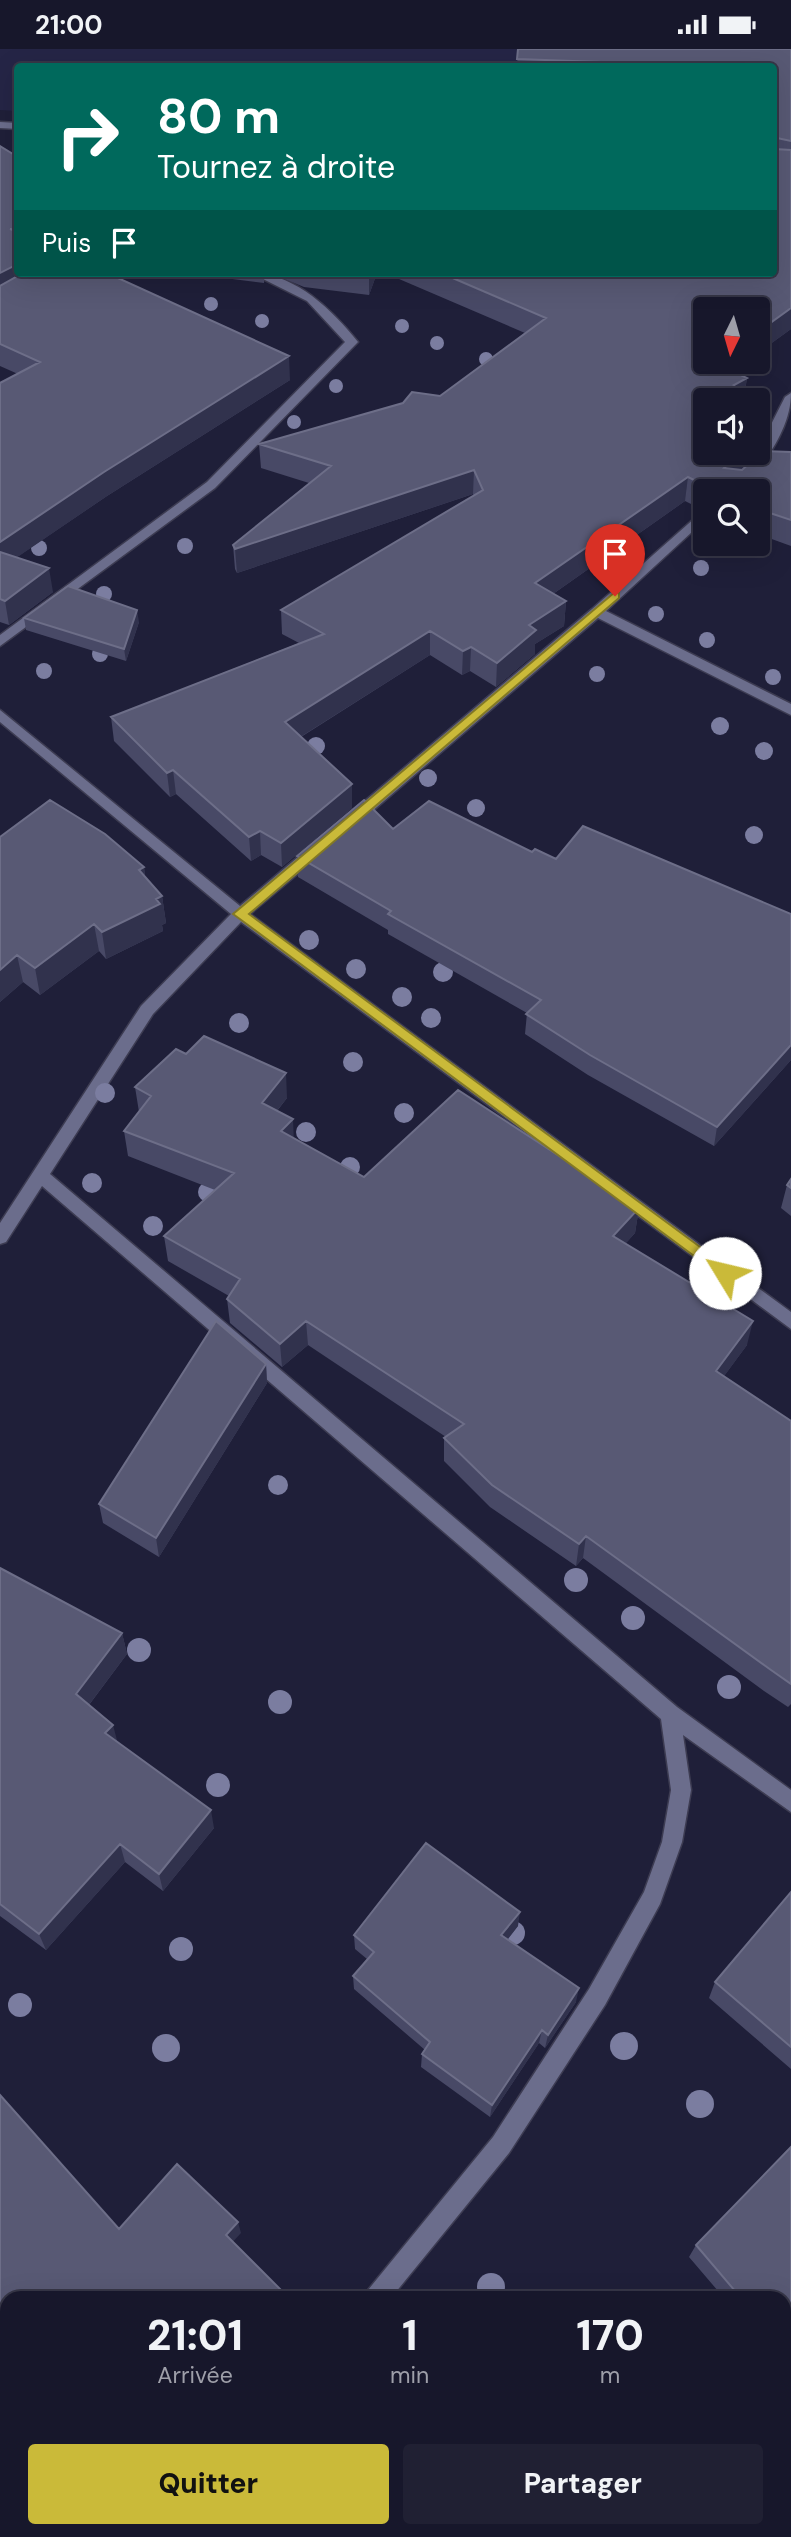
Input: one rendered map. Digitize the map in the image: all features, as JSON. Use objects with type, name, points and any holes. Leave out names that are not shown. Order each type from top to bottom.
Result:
[{"type":"street","points":[[0,642],[211,485],[352,342],[311,299],[265,277]]},
{"type":"street","points":[[746,479],[761,468],[791,397]]},
{"type":"street","points":[[0,1237],[42,1177],[118,1051],[147,1010],[240,914],[597,612],[693,524]]},
{"type":"street","points":[[597,612],[791,710]]},
{"type":"street","points":[[0,715],[240,914],[791,1322]]},
{"type":"street","points":[[42,1177],[670,1714],[791,1802]]},
{"type":"street","points":[[382,2291],[501,2145],[597,1997],[653,1897],[673,1842],[681,1790],[670,1714]]},
{"type":"shaded area","points":[[0,49],[791,49],[777,64],[14,63],[14,111],[0,110]]},
{"type":"building","points":[[518,49],[791,49],[791,141],[777,138],[777,63],[629,63],[517,59]]},
{"type":"building","points":[[0,146],[14,153],[14,230],[10,229],[14,230],[14,266],[0,273]]},
{"type":"building","points":[[777,149],[791,150],[791,308],[770,323],[770,297],[693,297],[693,375],[741,375],[747,378],[734,385],[739,388],[693,388],[693,465],[727,465],[724,468],[742,470],[748,465],[770,465],[770,451],[791,452],[791,520],[770,513],[770,479],[693,480],[688,477],[535,583],[566,601],[529,625],[536,630],[497,663],[471,647],[463,651],[430,631],[285,722],[352,784],[281,843],[260,831],[249,837],[173,770],[167,773],[111,717],[324,634],[281,610],[483,490],[474,470],[235,549],[233,545],[331,466],[259,444],[403,403],[412,392],[440,396],[546,318],[450,277],[777,277]]},
{"type":"building","points":[[16,277],[116,277],[289,356],[104,472],[0,542],[0,383],[40,362],[0,344],[0,286]]},
{"type":"building","points":[[0,552],[49,568],[5,601],[0,599]]},
{"type":"building","points":[[68,586],[137,610],[124,649],[24,618]]},
{"type":"building","points":[[50,800],[105,834],[144,867],[139,870],[162,896],[156,899],[160,904],[102,932],[94,924],[35,968],[17,955],[0,970],[0,837]]},
{"type":"building","points":[[364,800],[393,829],[429,801],[532,852],[535,849],[556,859],[583,826],[791,914],[791,1045],[717,1127],[590,1055],[526,1014],[541,1000],[388,914],[391,911],[297,856]]},
{"type":"building","points":[[204,1036],[286,1073],[262,1103],[293,1119],[281,1131],[364,1177],[458,1090],[639,1208],[613,1236],[753,1321],[716,1371],[791,1421],[791,1684],[586,1536],[579,1544],[492,1485],[444,1438],[464,1424],[306,1321],[280,1344],[227,1299],[240,1279],[164,1236],[234,1173],[124,1131],[151,1096],[135,1087],[176,1049],[186,1054]]},
{"type":"building","points":[[216,1321],[266,1364],[156,1538],[99,1504]]},
{"type":"building","points":[[0,1568],[122,1633],[76,1694],[113,1725],[105,1733],[211,1810],[159,1874],[120,1844],[39,1934],[0,1904]]},
{"type":"building","points":[[426,1843],[520,1912],[501,1935],[579,1988],[548,2035],[542,2030],[492,2105],[422,2054],[430,2042],[353,1976],[374,1952],[354,1935]]},
{"type":"building","points":[[791,1892],[791,2047],[715,1982]]},
{"type":"building","points":[[0,2095],[119,2229],[177,2164],[238,2222],[226,2235],[282,2291],[0,2291]]},
{"type":"building","points":[[791,2147],[791,2291],[735,2291],[696,2245]]},
{"type":"route","points":[[615,596],[240,914],[725,1273]]}]
